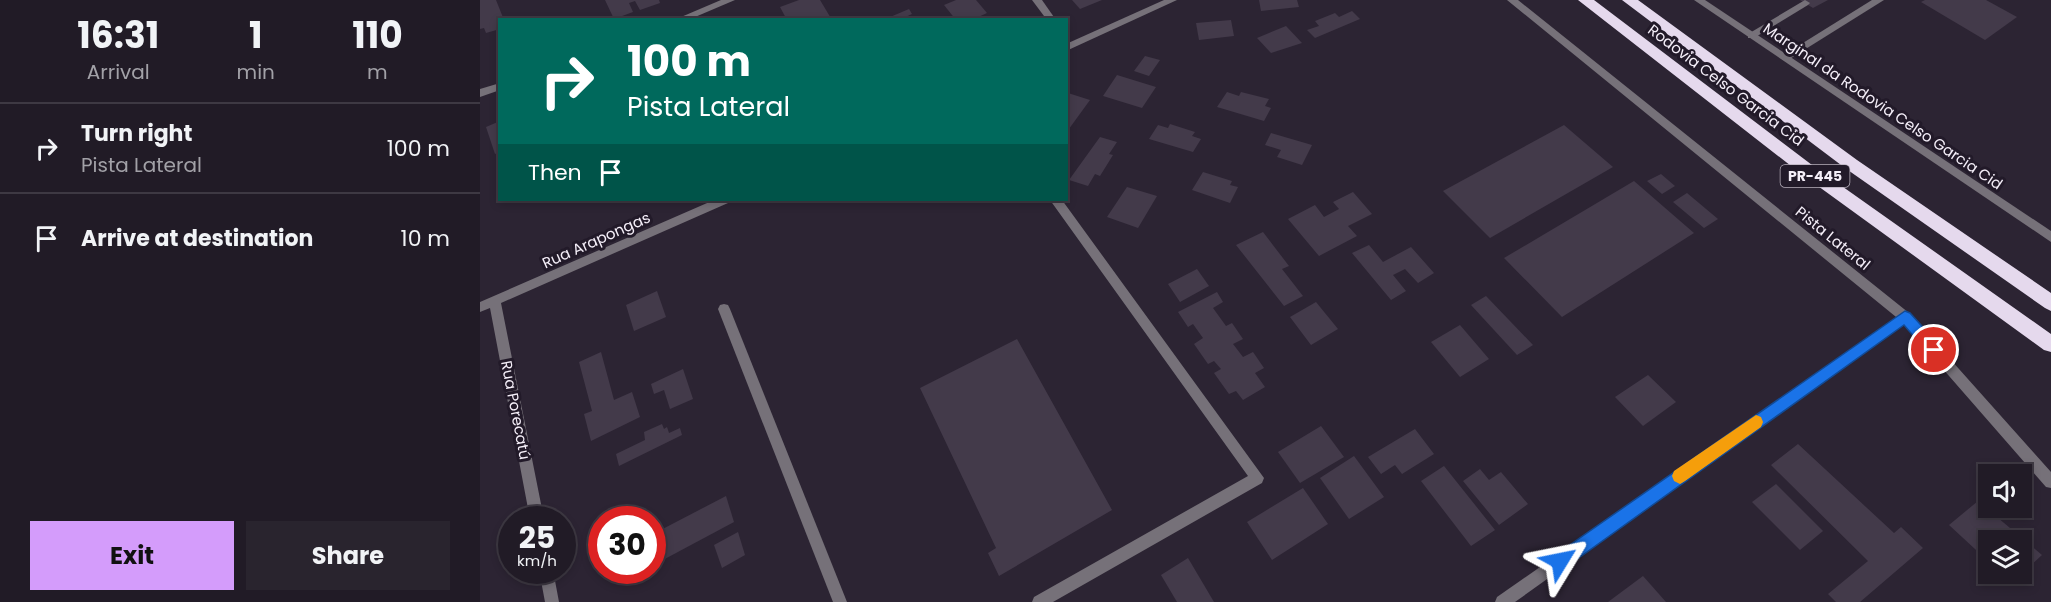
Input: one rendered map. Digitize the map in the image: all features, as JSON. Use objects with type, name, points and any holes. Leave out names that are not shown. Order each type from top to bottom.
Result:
[{"type":"highway","name":"Rodovia Celso Garcia Cid","points":[[1586,0],[1806,169],[2051,344]]},
{"type":"highway","name":"Rodovia Celso Garcia Cid","points":[[1629,0],[1851,164],[2051,303]]},
{"type":"street","points":[[683,18],[730,0]]},
{"type":"street","points":[[1037,0],[1050,18]]},
{"type":"street","points":[[1068,44],[1172,0]]},
{"type":"street","name":"Pista Lateral","points":[[1512,0],[1905,317],[2051,482]]},
{"type":"street","name":"Marginal da Rodovia Celso Garcia Cid","points":[[1699,0],[2051,237]]},
{"type":"street","points":[[1785,58],[1879,0]]},
{"type":"street","points":[[1751,36],[1805,3]]},
{"type":"street","points":[[480,93],[498,87]]},
{"type":"street","name":"Rua Arapongas","points":[[480,307],[722,201]]},
{"type":"street","points":[[1039,602],[1257,478],[1057,201]]},
{"type":"street","name":"Rua Porecatú","points":[[495,301],[534,506]]},
{"type":"street","points":[[724,309],[840,602]]},
{"type":"street","points":[[1502,602],[1905,317]]},
{"type":"street","points":[[549,584],[552,602]]},
{"type":"building","points":[[480,0],[496,0],[503,18],[498,18],[498,30],[486,33],[484,28],[480,29]]},
{"type":"building","points":[[605,0],[659,0],[660,3],[640,10],[635,1],[629,3],[633,12],[614,18]]},
{"type":"building","points":[[799,0],[820,0],[831,18],[786,18],[780,7]]},
{"type":"building","points":[[956,0],[976,0],[987,13],[976,18],[954,18],[944,5]]},
{"type":"building","points":[[1072,0],[1102,0],[1080,9]]},
{"type":"building","points":[[1259,0],[1297,0],[1299,7],[1261,11]]},
{"type":"building","points":[[1800,0],[1828,0],[1813,8]]},
{"type":"building","points":[[1925,0],[1986,0],[2017,17],[1985,40],[1921,2]]},
{"type":"building","points":[[909,9],[912,14],[903,18],[888,18]]},
{"type":"building","points":[[1352,11],[1360,19],[1315,38],[1307,30],[1319,26],[1315,21],[1335,13],[1339,17]]},
{"type":"building","points":[[1231,20],[1234,36],[1199,40],[1196,23]]},
{"type":"building","points":[[1286,26],[1302,43],[1271,53],[1257,38]]},
{"type":"building","points":[[1145,56],[1160,60],[1149,76],[1134,71]]},
{"type":"building","points":[[1117,75],[1156,87],[1142,108],[1103,96]]},
{"type":"building","points":[[1227,92],[1239,96],[1241,92],[1269,99],[1265,106],[1271,108],[1264,121],[1217,107]]},
{"type":"building","points":[[1068,93],[1090,100],[1068,130]]},
{"type":"building","points":[[498,122],[498,153],[495,154],[486,127]]},
{"type":"building","points":[[1170,124],[1195,132],[1192,136],[1201,139],[1193,152],[1149,139],[1158,125],[1168,128]]},
{"type":"building","points":[[1564,125],[1613,167],[1490,238],[1443,191]]},
{"type":"building","points":[[1271,133],[1312,145],[1302,165],[1277,157],[1281,150],[1265,145]]},
{"type":"building","points":[[1100,137],[1117,142],[1109,154],[1113,155],[1100,176],[1095,174],[1088,186],[1069,180]]},
{"type":"building","points":[[1203,172],[1232,181],[1230,185],[1238,187],[1230,203],[1192,190]]},
{"type":"building","points":[[1661,174],[1675,186],[1662,194],[1647,181]]},
{"type":"building","points":[[1634,181],[1694,233],[1562,317],[1504,258]]},
{"type":"building","points":[[1127,187],[1157,196],[1138,228],[1107,217]]},
{"type":"building","points":[[1353,192],[1372,214],[1348,226],[1357,236],[1319,256],[1288,219],[1315,205],[1324,217],[1339,209],[1333,202]]},
{"type":"building","points":[[1687,193],[1718,219],[1704,228],[1673,202]]},
{"type":"building","points":[[1263,232],[1289,266],[1282,269],[1303,296],[1284,306],[1236,245]]},
{"type":"building","points":[[1369,245],[1383,262],[1411,247],[1434,273],[1418,283],[1405,269],[1393,275],[1406,291],[1391,300],[1352,253]]},
{"type":"building","points":[[1197,269],[1209,286],[1180,302],[1168,284]]},
{"type":"building","points":[[657,291],[666,317],[634,331],[626,305]]},
{"type":"building","points":[[1217,292],[1223,302],[1213,308],[1226,326],[1232,323],[1243,339],[1233,344],[1243,357],[1253,352],[1264,368],[1255,373],[1265,387],[1243,400],[1236,391],[1229,394],[1214,373],[1221,369],[1214,361],[1208,364],[1194,344],[1203,338],[1193,324],[1188,327],[1178,312]]},
{"type":"building","points":[[1486,296],[1533,345],[1517,355],[1471,305]]},
{"type":"building","points":[[1316,302],[1338,329],[1311,345],[1290,317]]},
{"type":"building","points":[[1460,325],[1489,359],[1460,377],[1431,342]]},
{"type":"building","points":[[1017,339],[1112,510],[999,576],[988,553],[996,548],[920,388]]},
{"type":"building","points":[[601,352],[614,400],[632,392],[640,417],[591,441],[584,414],[592,411],[579,362]]},
{"type":"building","points":[[683,369],[693,399],[670,409],[664,390],[654,394],[651,384]]},
{"type":"building","points":[[1648,375],[1676,402],[1643,426],[1615,397]]},
{"type":"building","points":[[662,424],[664,429],[667,427],[669,433],[680,428],[682,435],[619,466],[616,454],[645,440],[644,432]]},
{"type":"building","points":[[1321,426],[1344,457],[1300,483],[1278,452]]},
{"type":"building","points":[[1415,429],[1434,454],[1402,474],[1395,465],[1381,474],[1368,457]]},
{"type":"building","points":[[1798,444],[1894,533],[1901,527],[1923,548],[1860,602],[1836,602],[1828,594],[1868,561],[1771,465]]},
{"type":"building","points":[[1354,456],[1384,497],[1349,519],[1320,478]]},
{"type":"building","points":[[1444,466],[1495,530],[1471,546],[1421,481]]},
{"type":"building","points":[[1480,469],[1489,480],[1501,472],[1528,504],[1499,525],[1463,481]]},
{"type":"building","points":[[1776,484],[1823,531],[1800,550],[1752,502]]},
{"type":"building","points":[[1303,488],[1328,524],[1272,560],[1247,522]]},
{"type":"building","points":[[726,496],[734,522],[666,558],[666,527]]},
{"type":"building","points":[[1978,501],[1978,518],[1998,518],[2012,530],[1978,530],[1978,552],[1949,525]]},
{"type":"building","points":[[738,532],[745,555],[722,568],[714,545]]},
{"type":"building","points":[[2032,547],[2042,555],[2032,564]]},
{"type":"building","points":[[1188,558],[1214,602],[1177,602],[1161,575]]},
{"type":"building","points":[[1643,576],[1666,602],[1608,602]]},
{"type":"slow traffic","points":[[1680,476],[1756,422]]},
{"type":"route","points":[[1560,561],[1905,317],[1934,350]]}]
